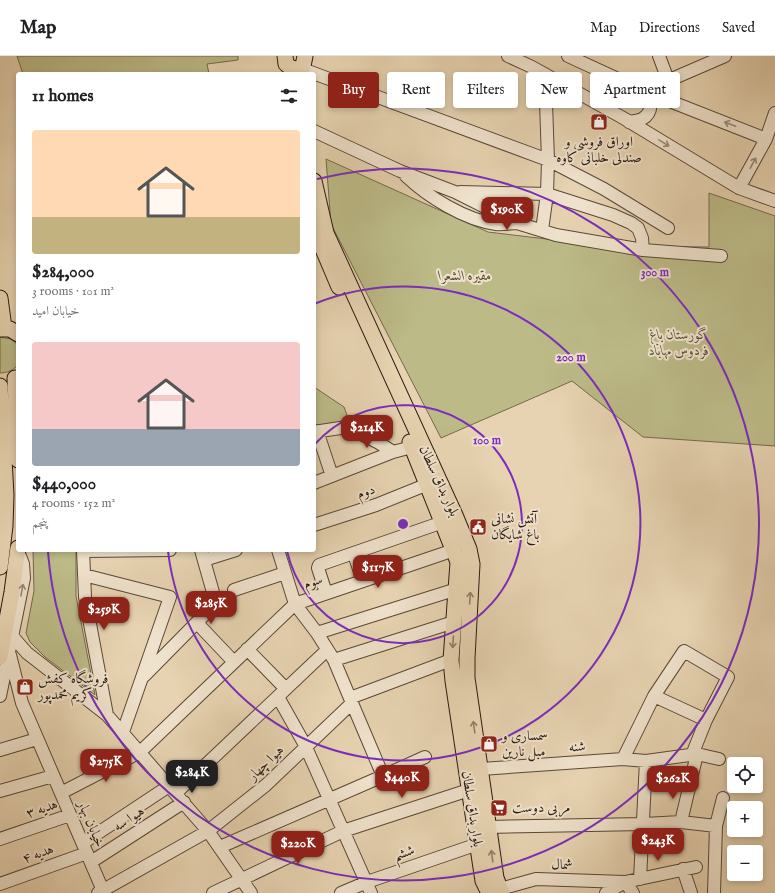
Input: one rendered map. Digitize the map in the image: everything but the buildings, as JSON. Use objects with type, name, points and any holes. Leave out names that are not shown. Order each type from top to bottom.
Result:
[{"type":"main road","name":"بلوار بداق سلطان","points":[[316,190],[326,233],[448,519],[458,562],[452,660],[453,681],[483,881],[497,892]]},
{"type":"main road","name":"بلوار بداق سلطان","points":[[316,236],[428,484],[448,519],[469,549],[472,564],[467,669],[497,892]]},
{"type":"main road","points":[[0,298],[7,330]]},
{"type":"main road","points":[[11,378],[16,437]]},
{"type":"main road","points":[[0,386],[6,495],[5,526],[0,567]]},
{"type":"main road","points":[[5,656],[18,552]]},
{"type":"street","points":[[568,56],[603,72]]},
{"type":"street","points":[[659,56],[665,72]]},
{"type":"street","points":[[680,75],[725,56]]},
{"type":"street","points":[[515,57],[541,72]]},
{"type":"street","points":[[294,65],[313,72]]},
{"type":"street","points":[[316,73],[548,160],[604,189],[668,228]]},
{"type":"street","points":[[582,95],[629,122],[736,187],[775,201]]},
{"type":"street","points":[[680,105],[766,139]]},
{"type":"street","points":[[542,230],[548,160],[546,108]]},
{"type":"street","points":[[629,122],[643,118],[650,108]]},
{"type":"street","points":[[736,187],[766,139],[775,113]]},
{"type":"street","points":[[316,133],[400,171],[455,192],[517,222],[556,235],[643,250],[721,256]]},
{"type":"street","points":[[400,171],[418,187],[440,202],[472,218],[496,225],[517,222]]},
{"type":"street","points":[[455,192],[546,194],[631,223],[638,228],[641,234],[643,250]]},
{"type":"street","points":[[332,476],[316,432],[347,427],[364,434],[393,452]]},
{"type":"street","points":[[316,482],[393,452],[412,447]]},
{"type":"street","name":"دوم","points":[[316,524],[376,505],[428,484]]},
{"type":"street","points":[[326,593],[318,567],[448,519]]},
{"type":"street","name":"سوم","points":[[295,604],[454,550]]},
{"type":"street","points":[[0,696],[5,656],[13,637],[24,578],[23,564],[19,552]]},
{"type":"street","points":[[83,552],[85,597],[107,714]]},
{"type":"street","points":[[142,678],[216,603],[202,555],[222,552]]},
{"type":"street","points":[[279,552],[295,604],[317,633],[334,660],[383,776]]},
{"type":"street","points":[[354,554],[363,581]]},
{"type":"street","points":[[234,590],[285,573]]},
{"type":"street","points":[[84,575],[170,597],[123,732]]},
{"type":"street","points":[[317,633],[457,589]]},
{"type":"street","points":[[61,793],[140,752],[295,604]]},
{"type":"street","points":[[334,660],[454,622]]},
{"type":"street","points":[[197,623],[234,662]]},
{"type":"street","points":[[13,637],[27,652],[107,714],[208,831],[251,893]]},
{"type":"street","points":[[247,649],[282,693],[369,888]]},
{"type":"street","points":[[87,852],[176,794],[327,650]]},
{"type":"street","points":[[623,759],[654,696],[684,651],[728,677],[706,720],[694,754],[681,822]]},
{"type":"street","name":"خیابان بهار","points":[[5,656],[22,703],[87,852],[102,892]]},
{"type":"street","points":[[351,700],[452,660]]},
{"type":"street","points":[[654,696],[706,720]]},
{"type":"street","name":"هیوا چهار","points":[[102,892],[208,831],[266,785],[351,700]]},
{"type":"street","points":[[0,750],[37,739]]},
{"type":"street","name":"شنه","points":[[480,769],[623,759],[646,761],[694,754],[719,759]]},
{"type":"street","points":[[220,847],[426,757]]},
{"type":"street","points":[[640,879],[644,824],[646,761]]},
{"type":"street","points":[[0,791],[53,776]]},
{"type":"street","points":[[213,893],[343,831],[469,790]]},
{"type":"street","name":"هیوا سه","points":[[87,852],[176,794]]},
{"type":"street","points":[[714,893],[716,826],[723,798]]},
{"type":"street","name":"هدیه ۳","points":[[0,839],[70,815]]},
{"type":"street","points":[[488,827],[681,822],[716,826]]},
{"type":"street","name":"ششم","points":[[341,893],[369,888],[478,844]]},
{"type":"street","name":"هدیه ۴","points":[[0,884],[87,852]]},
{"type":"street","points":[[606,893],[625,882],[696,867]]},
{"type":"street","points":[[683,869],[691,893]]},
{"type":"street","name":"شمال","points":[[497,892],[536,879],[625,882]]},
{"type":"street","points":[[625,882],[632,893]]},
{"type":"green space","points":[[17,56],[238,56],[238,60],[207,64],[209,72],[22,72]]},
{"type":"green space","name":"گورستان باغ فردوس مهاباد","points":[[326,159],[488,232],[605,246],[709,247],[709,193],[775,216],[775,446],[643,437],[572,381],[441,438],[331,224]]},
{"type":"green space","points":[[0,337],[11,339],[16,343],[16,366],[10,371],[0,373]]},
{"type":"green space","points":[[316,388],[344,407],[347,415],[344,423],[316,428]]},
{"type":"green space","points":[[33,552],[76,552],[76,596],[95,695],[45,657],[30,642],[26,633],[34,591]]},
{"type":"place","name":"اوراق فروشی و صندلی خلبانی کاوه","points":[[599,122]]},
{"type":"place","name":"آتش نشانی باغ شایگان","points":[[478,527]]},
{"type":"place","name":"فروشگاه کفش کریم محمدپور","points":[[25,687]]},
{"type":"place","name":"سمساری و مبل نارین","points":[[489,744]]},
{"type":"place","name":"مربی دوست","points":[[499,808]]},
{"type":"park label","name":"مقیره الشعرا","points":[[465,276]]}]
